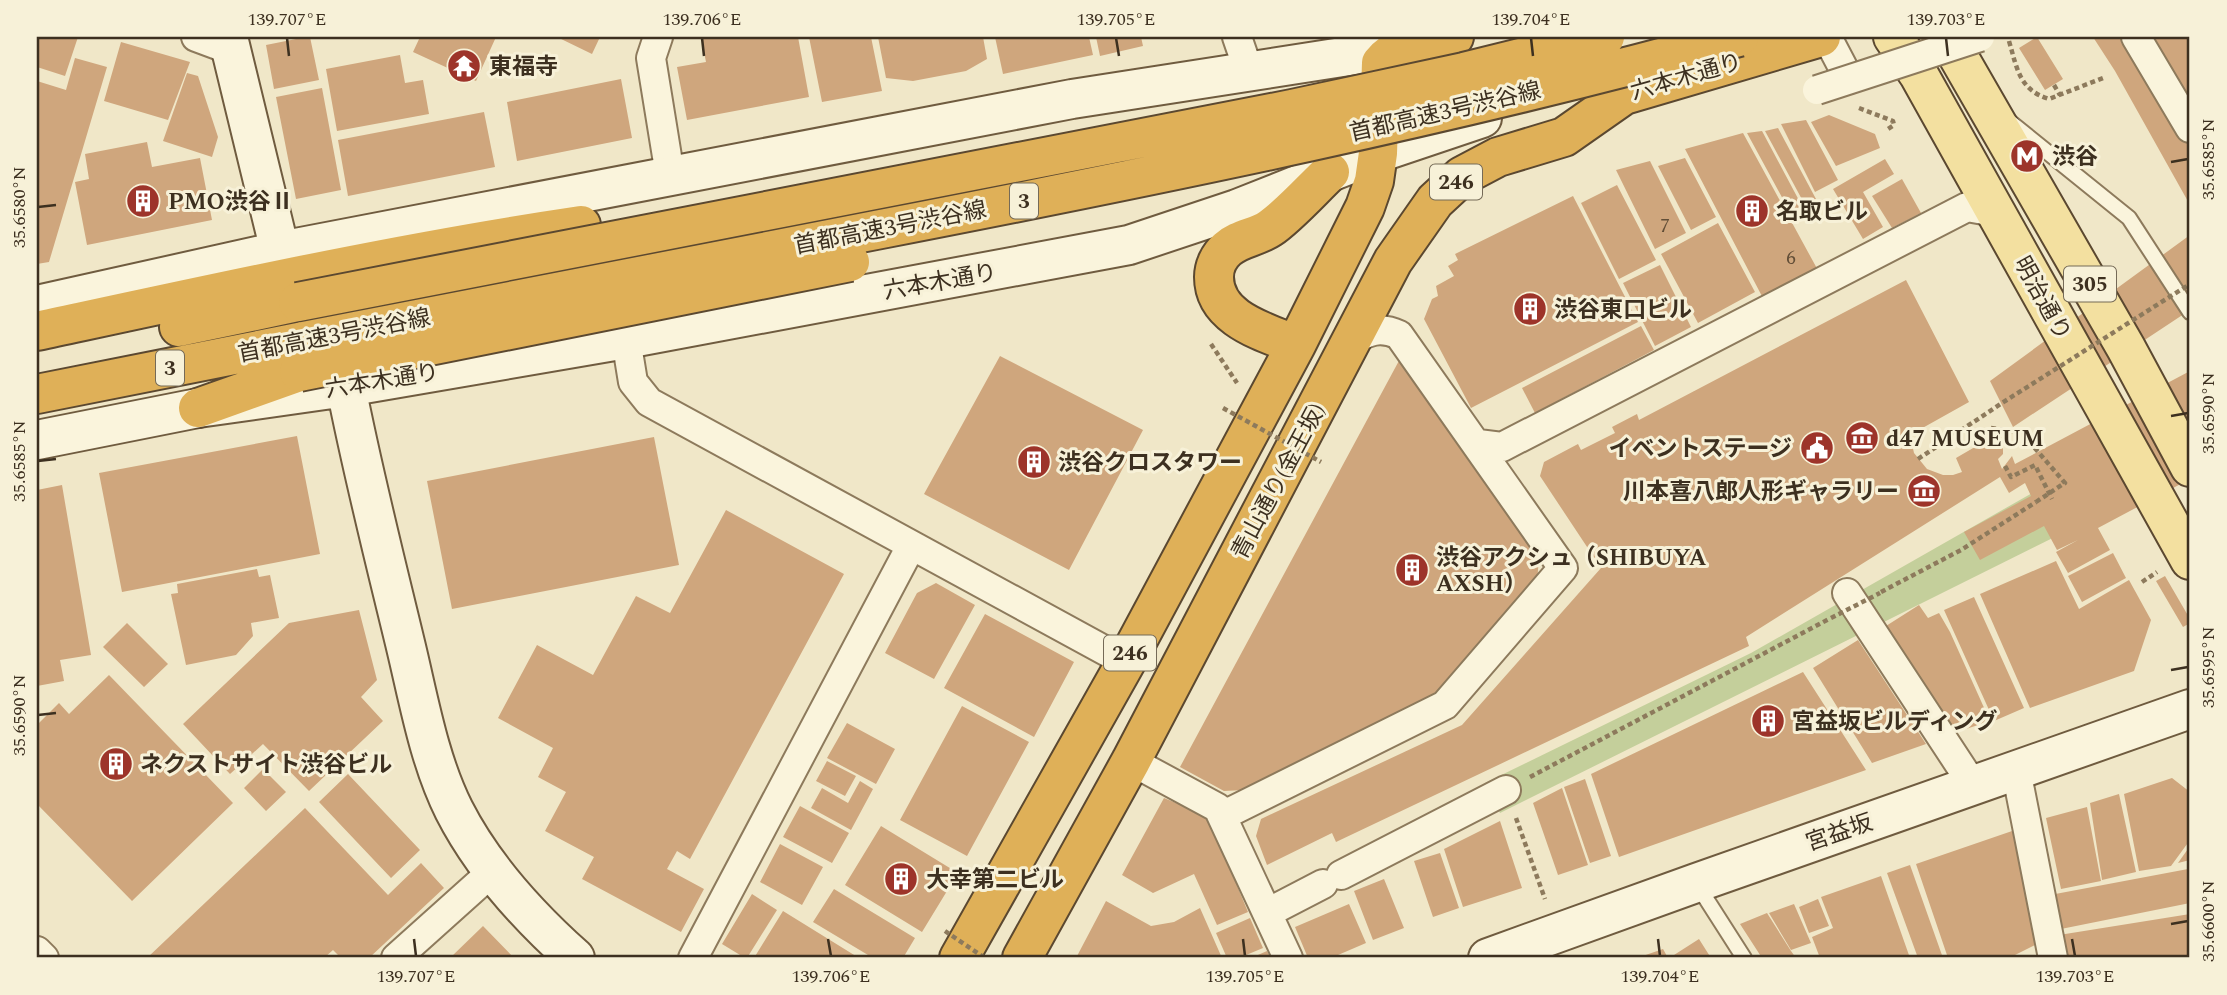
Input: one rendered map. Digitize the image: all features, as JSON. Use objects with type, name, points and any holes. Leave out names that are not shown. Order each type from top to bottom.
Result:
[{"type":"highway","points":[[1399,42],[1454,37]]},
{"type":"highway","name":"首都高速3号渋谷線","points":[[37,356],[288,276],[1292,109],[1464,72],[1605,37]]},
{"type":"highway","name":"首都高速3号渋谷線","points":[[37,394],[301,357],[1468,107],[1739,37]]},
{"type":"highway","name":"六本木通り","points":[[1624,95],[1821,37]]},
{"type":"highway","name":"246","points":[[952,945],[1126,662],[1296,345],[1365,207],[1374,181],[1378,153],[1381,63],[1399,42]]},
{"type":"highway","name":"青山通り(金王坂)","points":[[1022,958],[1131,761],[1393,261],[1412,231],[1435,201],[1462,176],[1498,157],[1564,137],[1624,95]]},
{"type":"highway","points":[[1296,345],[1245,324],[1227,309],[1219,298],[1214,274],[1217,261],[1224,251],[1235,242],[1270,228],[1329,172]]},
{"type":"highway","points":[[37,331],[288,276]]},
{"type":"highway","points":[[198,408],[301,357]]},
{"type":"main road","name":"明治通り","points":[[1893,37],[1919,75],[1995,212],[2176,569]]},
{"type":"main road","name":"明治通り","points":[[1947,37],[2190,467]]},
{"type":"main road","points":[[218,41],[288,276]]},
{"type":"main road","points":[[37,305],[288,276],[670,175],[1072,99],[1243,54],[1399,42]]},
{"type":"main road","points":[[1237,209],[1254,173],[1261,130],[1243,54]]},
{"type":"main road","name":"六本木通り","points":[[37,440],[198,408],[346,387],[626,339],[1097,251],[1129,244],[1237,209],[1453,126],[1557,97],[1624,95]]},
{"type":"main road","points":[[346,387],[360,459],[425,726],[454,809],[493,871],[536,923],[575,958]]},
{"type":"main road","name":"宮益坂","points":[[1488,958],[2190,709]]},
{"type":"street","points":[[658,37],[650,58],[670,175]]},
{"type":"street","points":[[1827,37],[1849,79]]},
{"type":"street","points":[[1822,103],[1817,90],[1980,37]]},
{"type":"street","points":[[2136,37],[2190,128]]},
{"type":"street","points":[[1478,444],[1503,447],[1967,207],[1995,212]]},
{"type":"street","points":[[1222,816],[1445,705],[1563,568],[1399,335],[1376,329],[1351,341]]},
{"type":"street","points":[[626,339],[633,382],[649,402],[1126,662]]},
{"type":"street","points":[[693,958],[911,546]]},
{"type":"street","points":[[1847,593],[1973,785]]},
{"type":"street","points":[[1131,761],[1218,808],[1289,958]]},
{"type":"street","points":[[2016,770],[2046,955]]},
{"type":"street","points":[[1267,913],[1506,790]]},
{"type":"street","points":[[396,958],[493,871]]},
{"type":"street","points":[[37,951],[44,958]]},
{"type":"lane","points":[[1987,104],[2129,218],[2190,312]]},
{"type":"lane","points":[[1696,883],[1744,958]]},
{"type":"path","points":[[2008,37],[2017,70],[2035,94],[2049,99],[2103,78]]},
{"type":"path","points":[[2054,85],[2060,95]]},
{"type":"path","points":[[1888,129],[1894,125],[1889,120]]},
{"type":"path","points":[[1918,459],[2190,284]]},
{"type":"path","points":[[1216,333],[1211,343],[1237,382],[1233,391]]},
{"type":"path","points":[[1228,400],[1223,408],[1321,462]]},
{"type":"path","points":[[1545,899],[1506,790],[1961,550],[2065,483],[2021,432],[1991,428]]},
{"type":"path","points":[[2005,466],[2011,477],[2035,465],[2052,499]]},
{"type":"path","points":[[2142,582],[2157,572],[2176,569]]},
{"type":"path","points":[[952,945],[985,958]]},
{"type":"green space","points":[[2069,472],[2083,523],[1500,813],[1485,783],[1751,653]]},
{"type":"building","points":[[37,37],[78,37],[65,76],[37,67]]},
{"type":"building","points":[[310,37],[319,80],[274,89],[266,45]]},
{"type":"building","name":"東福寺","points":[[420,37],[496,37],[476,81],[413,52]]},
{"type":"building","points":[[557,37],[600,37],[592,54]]},
{"type":"building","points":[[701,37],[798,37],[809,97],[687,120],[677,67],[706,62]]},
{"type":"building","points":[[809,37],[871,37],[882,91],[822,102]]},
{"type":"building","points":[[878,37],[983,37],[987,59],[966,71],[913,81],[886,78]]},
{"type":"building","points":[[995,37],[1089,37],[1093,55],[1003,74]]},
{"type":"building","points":[[1096,37],[1141,37],[1143,46],[1100,56]]},
{"type":"building","points":[[2037,37],[2063,79],[2045,90],[2019,48]]},
{"type":"building","points":[[2093,37],[2190,37],[2190,205],[2115,71]]},
{"type":"building","points":[[121,42],[190,62],[168,120],[104,101]]},
{"type":"building","points":[[400,55],[405,83],[423,80],[429,114],[337,131],[326,69]]},
{"type":"building","points":[[75,58],[107,67],[49,262],[37,264],[37,81],[66,90]]},
{"type":"building","points":[[187,73],[198,76],[218,137],[212,157],[163,141]]},
{"type":"building","points":[[621,79],[632,138],[517,161],[507,102]]},
{"type":"building","points":[[322,88],[341,190],[296,199],[276,97]]},
{"type":"building","points":[[484,112],[495,167],[348,196],[338,140]]},
{"type":"building","points":[[1829,115],[1875,134],[1880,148],[1836,166],[1811,122]]},
{"type":"building","points":[[1806,120],[1838,180],[1815,192],[1781,124]]},
{"type":"building","points":[[1778,128],[1816,199],[1805,205],[1765,131]]},
{"type":"building","points":[[1762,131],[1802,206],[1790,212],[1747,133]]},
{"type":"building","name":"名取ビル","points":[[1743,133],[1820,274],[1765,302],[1685,149]]},
{"type":"building","name":"PMO渋谷Ⅱ","points":[[147,142],[152,167],[200,158],[212,220],[87,245],[75,182],[89,179],[85,154]]},
{"type":"building","points":[[1685,158],[1716,217],[1691,230],[1658,166]]},
{"type":"building","points":[[1885,159],[1894,174],[1863,192],[1883,227],[1863,239],[1833,189]]},
{"type":"building","points":[[1650,161],[1686,233],[1655,249],[1616,170]]},
{"type":"building","points":[[1902,179],[1921,213],[1892,228],[1872,196]]},
{"type":"building","points":[[1617,185],[1656,260],[1619,279],[1581,203]]},
{"type":"building","name":"渋谷東口ビル","points":[[1573,196],[1638,322],[1471,408],[1424,319],[1432,299],[1438,296],[1436,286],[1454,276],[1448,266],[1458,260],[1455,254]]},
{"type":"building","points":[[1718,223],[1755,292],[1698,323],[1661,254]]},
{"type":"building","points":[[2190,235],[2190,310],[2013,427],[1990,381]]},
{"type":"building","points":[[1660,265],[1691,327],[1655,346],[1623,283]]},
{"type":"building","points":[[1906,280],[1969,402],[1910,435],[1914,453],[1927,469],[1943,475],[1962,472],[1956,458],[1992,437],[2003,444],[2003,454],[1998,459],[2002,469],[2012,456],[2015,464],[2190,371],[2190,479],[2098,528],[2110,550],[2068,573],[2056,552],[2078,540],[2057,550],[2044,526],[1980,560],[1964,532],[2031,496],[2025,483],[2009,493],[2000,477],[1746,637],[1749,646],[1336,842],[1332,833],[1267,865],[1256,836],[1261,819],[1462,725],[1601,568],[1540,476],[1544,462],[1578,444],[1581,450],[1615,433],[1612,427],[1637,414],[1639,420]]},
{"type":"building","points":[[1641,326],[1654,350],[1535,413],[1522,388]]},
{"type":"building","name":"渋谷クロスタワー","points":[[1000,356],[1143,430],[1069,570],[924,494]]},
{"type":"building","name":"渋谷アクシュ（SHIBUYA AXSH）","points":[[1401,357],[1539,556],[1537,584],[1437,695],[1244,790],[1224,791],[1180,767]]},
{"type":"building","points":[[297,436],[320,554],[122,592],[99,473]]},
{"type":"building","points":[[654,437],[679,565],[452,609],[427,481]]},
{"type":"building","points":[[62,485],[91,655],[60,660],[64,681],[37,686],[37,490]]},
{"type":"building","points":[[726,510],[844,574],[690,859],[677,851],[667,869],[704,889],[681,932],[582,879],[594,857],[545,831],[566,792],[538,777],[553,748],[498,718],[537,645],[593,675],[636,596],[670,613]]},
{"type":"building","points":[[2113,553],[2126,578],[2082,602],[2068,576]]},
{"type":"building","points":[[2056,561],[2079,609],[2129,580],[2151,620],[2134,671],[2030,708],[1980,594]]},
{"type":"building","points":[[257,569],[259,577],[270,575],[279,618],[251,623],[253,636],[236,655],[186,665],[171,594],[178,593],[177,584]]},
{"type":"building","points":[[2165,576],[2190,619],[2190,623],[2183,627],[2156,581]]},
{"type":"building","points":[[936,583],[975,605],[934,679],[885,653],[917,593]]},
{"type":"building","points":[[1974,597],[2024,708],[1994,721],[1944,610]]},
{"type":"building","points":[[1919,605],[1928,618],[1939,613],[1990,721],[1954,733],[1886,626]]},
{"type":"building","points":[[359,610],[377,680],[361,697],[383,721],[309,791],[263,744],[230,774],[183,724],[289,623]]},
{"type":"building","points":[[985,614],[1074,662],[1034,737],[944,688]]},
{"type":"building","points":[[127,623],[168,664],[144,687],[103,647]]},
{"type":"building","points":[[1858,640],[1926,744],[1872,763],[1813,668]]},
{"type":"building","name":"宮益坂ビルディング","points":[[1803,672],[1866,770],[1619,857],[1591,774]]},
{"type":"building","name":"ネクストサイト渋谷ビル","points":[[109,675],[233,803],[132,901],[37,804],[37,725],[59,703],[69,714]]},
{"type":"building","points":[[962,706],[1029,742],[967,856],[900,820]]},
{"type":"building","points":[[847,723],[895,749],[876,784],[827,758]]},
{"type":"building","points":[[827,761],[856,776],[845,796],[816,781]]},
{"type":"building","points":[[263,769],[286,792],[266,811],[244,788]]},
{"type":"building","points":[[348,774],[420,850],[391,878],[319,802]]},
{"type":"building","points":[[2172,778],[2190,792],[2190,840],[2171,866],[2139,871],[2124,794]]},
{"type":"building","points":[[1585,779],[1611,856],[1590,863],[1564,787]]},
{"type":"building","points":[[860,781],[873,789],[851,830],[811,808],[822,788],[848,803]]},
{"type":"building","points":[[1562,788],[1588,865],[1558,875],[1533,803]]},
{"type":"building","points":[[2119,794],[2136,872],[2102,880],[2090,803]]},
{"type":"building","points":[[1164,798],[1208,816],[1248,912],[1217,925],[1194,874],[1153,893],[1122,875]]},
{"type":"building","points":[[800,806],[849,833],[832,863],[783,837]]},
{"type":"building","points":[[2087,807],[2101,881],[2061,889],[2046,818]]},
{"type":"building","points":[[305,808],[388,895],[421,863],[444,888],[369,958],[341,958],[333,950],[324,958],[147,958]]},
{"type":"building","points":[[1500,821],[1522,888],[1463,907],[1444,849]]},
{"type":"building","name":"大幸第二ビル","points":[[881,826],[958,873],[922,932],[845,885]]},
{"type":"building","points":[[2015,830],[2035,945],[2009,958],[1948,958],[1916,864]]},
{"type":"building","points":[[780,844],[823,867],[802,905],[760,882]]},
{"type":"building","points":[[2190,846],[2190,860],[2178,863]]},
{"type":"building","points":[[1440,853],[1459,908],[1433,917],[1414,861]]},
{"type":"building","points":[[1910,865],[1943,958],[1918,958],[1887,873]]},
{"type":"building","points":[[2188,869],[2190,903],[2056,930],[2050,895]]},
{"type":"building","points":[[1881,876],[1910,958],[1820,958],[1812,937],[1833,928],[1821,897]]},
{"type":"building","points":[[1384,879],[1404,928],[1373,940],[1354,891]]},
{"type":"building","points":[[834,889],[915,938],[903,958],[873,958],[813,922]]},
{"type":"building","points":[[752,894],[777,910],[745,958],[722,944]]},
{"type":"building","points":[[1818,899],[1829,926],[1809,933],[1799,907]]},
{"type":"building","points":[[1106,901],[1151,926],[1174,922],[1200,908],[1222,958],[1076,958]]},
{"type":"building","points":[[1349,904],[1366,943],[1331,958],[1308,958],[1295,927]]},
{"type":"building","points":[[1794,904],[1811,943],[1791,950],[1769,913]]},
{"type":"building","points":[[783,911],[859,958],[754,958]]},
{"type":"building","points":[[1767,913],[1796,958],[1762,958],[1740,924]]},
{"type":"building","points":[[2190,914],[2190,958],[2064,958],[2059,935]]},
{"type":"building","points":[[1250,918],[1263,948],[1239,958],[1227,958],[1216,933]]},
{"type":"building","points":[[483,926],[514,958],[450,958]]},
{"type":"building","points":[[1699,939],[1711,958],[1676,958],[1674,955]]},
{"type":"building","points":[[1663,949],[1668,958],[1637,958]]},
{"type":"building","points":[[1267,951],[1271,958],[1251,958]]},
{"type":"place","name":"東福寺","points":[[464,66]]},
{"type":"place","name":"渋谷","points":[[2027,156]]},
{"type":"place","name":"PMO渋谷Ⅱ","points":[[143,201]]},
{"type":"place","name":"名取ビル","points":[[1752,211]]},
{"type":"place","name":"渋谷東口ビル","points":[[1530,309]]},
{"type":"place","name":"d47 MUSEUM","points":[[1862,438]]},
{"type":"place","name":"イベントステージ","points":[[1817,448]]},
{"type":"place","name":"渋谷クロスタワー","points":[[1034,462]]},
{"type":"place","name":"川本喜八郎人形ギャラリー","points":[[1924,491]]},
{"type":"place","name":"渋谷アクシュ（SHIBUYA AXSH）","points":[[1412,570]]},
{"type":"place","name":"宮益坂ビルディング","points":[[1768,721]]},
{"type":"place","name":"ネクストサイト渋谷ビル","points":[[116,764]]},
{"type":"place","name":"大幸第二ビル","points":[[901,879]]}]
